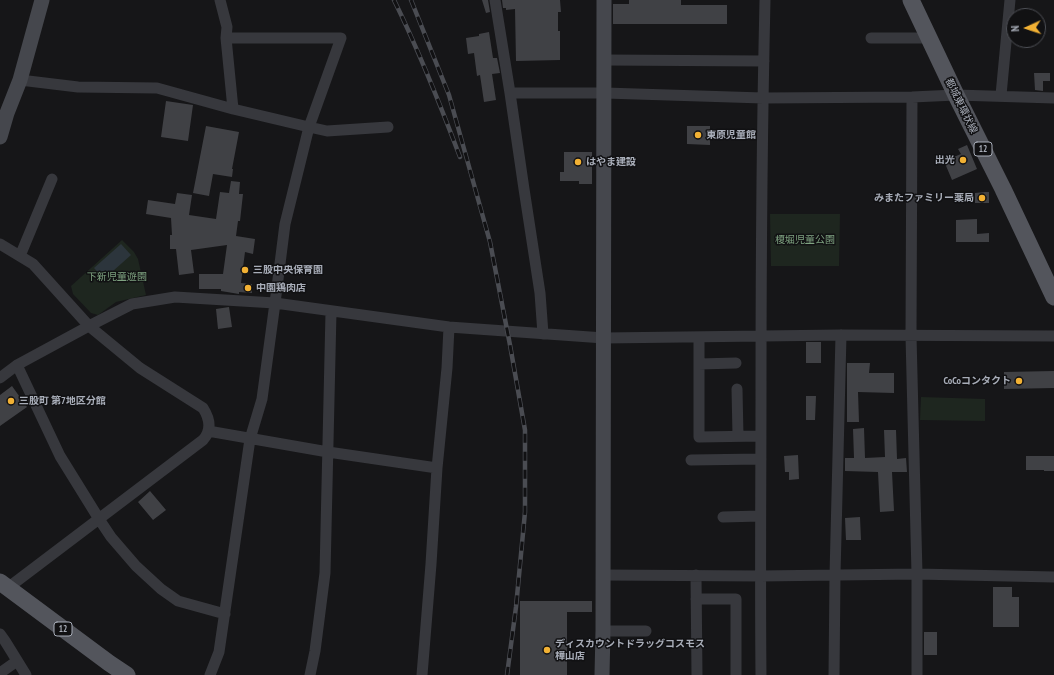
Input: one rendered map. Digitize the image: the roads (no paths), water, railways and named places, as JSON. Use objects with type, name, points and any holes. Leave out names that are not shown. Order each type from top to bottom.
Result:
[{"type":"main road","name":"都城東環状線","points":[[911,0],[1054,298]]},
{"type":"main road","name":"12","points":[[4,584],[127,675]]},
{"type":"street","points":[[0,137],[4,112],[20,80],[42,0]]},
{"type":"street","points":[[220,0],[227,27],[226,38],[233,109]]},
{"type":"street","points":[[495,0],[540,293],[543,334]]},
{"type":"street","points":[[602,675],[605,93],[604,0]]},
{"type":"street","points":[[761,675],[761,336],[765,0]]},
{"type":"street","points":[[1001,95],[1010,0]]},
{"type":"street","points":[[210,675],[219,652],[250,439],[262,399],[284,224],[310,128],[341,38],[226,38]]},
{"type":"street","points":[[871,38],[929,38]]},
{"type":"street","points":[[605,60],[764,61]]},
{"type":"street","points":[[20,80],[78,87],[157,88],[233,109],[327,131],[388,127]]},
{"type":"street","points":[[510,93],[605,93],[763,98],[912,97],[956,95],[1001,95],[1054,98]]},
{"type":"street","points":[[912,97],[911,336],[918,574],[917,675]]},
{"type":"street","points":[[20,256],[52,179]]},
{"type":"street","points":[[0,244],[33,264],[89,326],[140,368],[203,408],[209,421],[209,429],[204,440],[98,519],[4,584]]},
{"type":"street","points":[[0,378],[17,366],[132,304],[175,297],[275,304],[449,327],[604,338],[841,335],[1054,336]]},
{"type":"street","points":[[310,675],[325,573],[331,312]]},
{"type":"street","points":[[422,675],[449,327]]},
{"type":"street","points":[[834,675],[841,335]]},
{"type":"street","points":[[700,337],[699,437],[761,436]]},
{"type":"street","points":[[699,364],[736,363]]},
{"type":"street","points":[[17,366],[60,456],[98,519],[111,537],[136,566],[161,589],[178,601],[225,614]]},
{"type":"street","points":[[737,388],[738,436]]},
{"type":"street","points":[[208,431],[328,452],[437,468]]},
{"type":"street","points":[[691,460],[761,459]]},
{"type":"street","points":[[723,517],[760,516]]},
{"type":"street","points":[[603,575],[760,576],[918,574],[1054,577]]},
{"type":"street","points":[[696,575],[697,675]]},
{"type":"street","points":[[696,599],[736,599],[736,675]]},
{"type":"street","points":[[603,631],[646,631]]},
{"type":"street","points":[[0,634],[26,675]]},
{"type":"street","points":[[0,673],[17,661]]},
{"type":"railway","points":[[394,0],[429,78],[460,157]]},
{"type":"railway","points":[[411,0],[449,95],[490,242],[525,430],[525,512],[516,607],[507,675]]},
{"type":"place","name":"東原児童館","points":[[698,135]]},
{"type":"place","name":"出光","points":[[963,160]]},
{"type":"place","name":"はやま建設","points":[[578,162]]},
{"type":"place","name":"みまたファミリー薬局","points":[[982,198]]},
{"type":"place","name":"三股中央保育園","points":[[245,270]]},
{"type":"place","name":"中園鶏肉店","points":[[248,288]]},
{"type":"place","name":"CoCoコンタクト","points":[[1019,381]]},
{"type":"place","name":"三股町 第7地区分館","points":[[11,401]]},
{"type":"place","name":"ディスカウントドラッグコスモス 樺山店","points":[[547,650]]},
{"type":"park label","name":"榎堀児童公園","points":[[805,240]]},
{"type":"park label","name":"下新児童遊園","points":[[117,277]]}]
